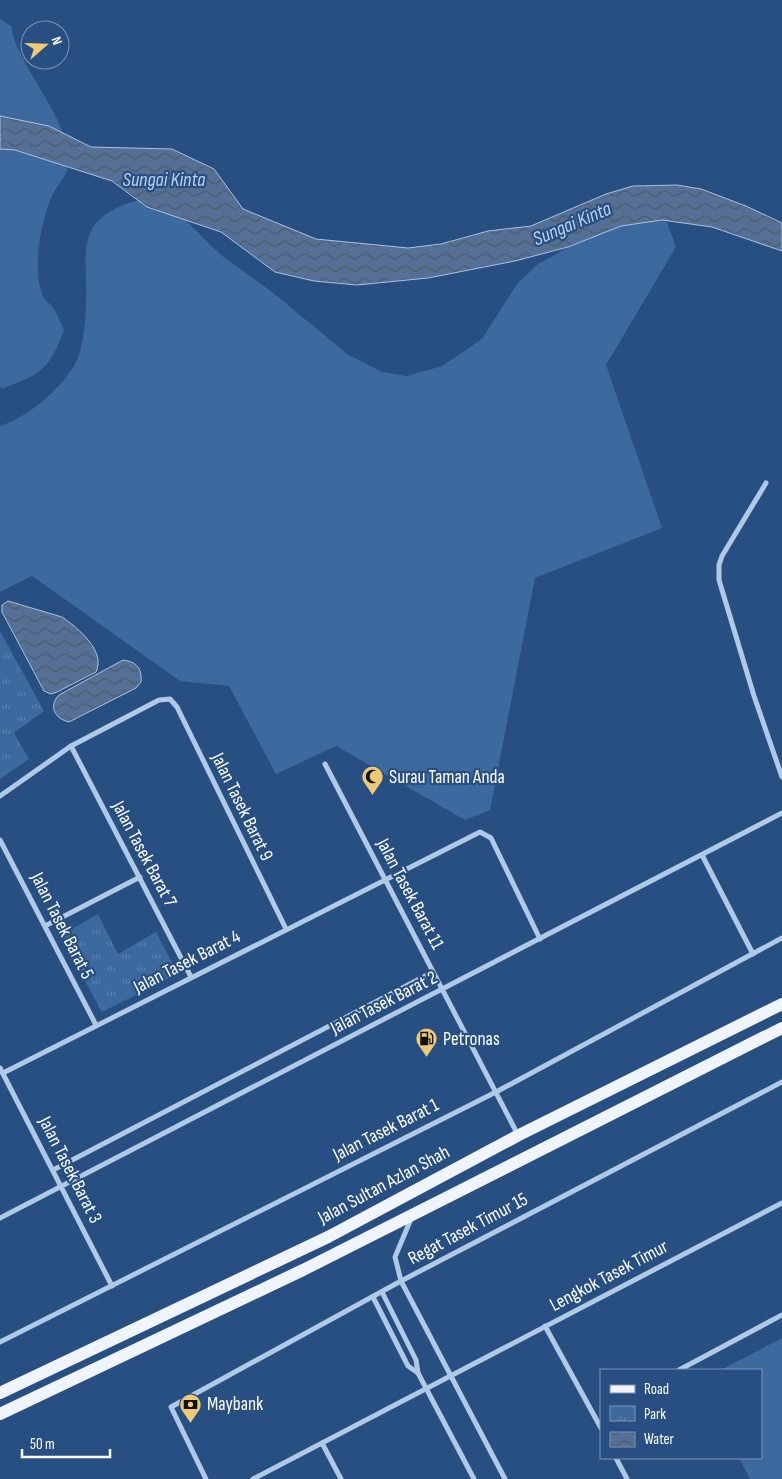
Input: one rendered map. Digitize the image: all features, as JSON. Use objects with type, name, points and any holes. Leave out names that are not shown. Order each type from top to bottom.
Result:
[{"type":"main road","name":"Jalan Sultan Azlan Shah","points":[[0,1393],[328,1237],[518,1135],[782,1004]]},
{"type":"main road","name":"Jalan Sultan Azlan Shah","points":[[0,1414],[303,1270],[782,1028]]},
{"type":"street","points":[[766,483],[722,556],[719,564],[719,580],[754,696],[782,777]]},
{"type":"street","name":"Jalan Tasek Barat 9","points":[[71,746],[159,700],[170,699],[176,706],[286,929]]},
{"type":"street","points":[[0,796],[71,746]]},
{"type":"street","name":"Jalan Tasek Barat 7","points":[[71,746],[191,977]]},
{"type":"street","name":"Jalan Tasek Barat 11","points":[[324,764],[518,1135]]},
{"type":"street","name":"Jalan Tasek Barat 2","points":[[0,1218],[782,814]]},
{"type":"street","name":"Jalan Tasek Barat 4","points":[[1,1070],[96,1025],[480,832],[491,838],[540,939]]},
{"type":"street","name":"Jalan Tasek Barat 5","points":[[0,840],[96,1025]]},
{"type":"street","points":[[702,855],[753,954]]},
{"type":"street","points":[[45,926],[140,877]]},
{"type":"street","name":"Jalan Tasek Barat 1","points":[[0,1342],[496,1092],[782,938]]},
{"type":"street","points":[[53,1170],[433,972]]},
{"type":"street","name":"Jalan Tasek Barat 3","points":[[1,1070],[112,1286]]},
{"type":"street","name":"Regat Tasek Timur 15","points":[[206,1479],[171,1406],[401,1281],[782,1082]]},
{"type":"street","name":"Lengkok Tasek Timur","points":[[253,1479],[782,1203]]},
{"type":"street","points":[[412,1215],[395,1257],[401,1281],[504,1479]]},
{"type":"street","points":[[382,1292],[416,1360],[418,1373],[474,1479]]},
{"type":"street","points":[[373,1297],[408,1366],[418,1373]]},
{"type":"street","points":[[681,1369],[782,1315]]},
{"type":"street","points":[[545,1326],[600,1426]]},
{"type":"street","points":[[594,1416],[600,1413]]},
{"type":"street","points":[[322,1443],[341,1479]]},
{"type":"street","points":[[617,1459],[627,1479]]},
{"type":"green space","points":[[0,19],[12,27],[13,37],[20,52],[20,70],[30,70],[57,119],[67,148],[68,167],[49,204],[41,231],[38,260],[38,275],[44,298],[54,309],[64,330],[54,353],[42,368],[16,384],[3,388],[0,387]]},
{"type":"green space","points":[[146,199],[184,219],[221,255],[272,292],[347,354],[382,372],[407,376],[442,366],[482,339],[517,284],[538,264],[620,219],[664,215],[676,247],[606,365],[662,528],[535,578],[490,810],[465,820],[336,746],[276,774],[229,686],[180,681],[32,576],[0,592],[0,426],[22,416],[44,400],[71,370],[79,355],[84,332],[86,248],[91,231],[107,213],[131,202]]},
{"type":"green space","points":[[0,631],[44,711],[14,733],[29,759],[0,779]]},
{"type":"green space","points":[[98,914],[118,954],[156,932],[178,974],[102,1012],[60,936]]},
{"type":"green space","points":[[782,1338],[782,1479],[750,1479],[740,1459],[762,1459],[762,1369],[723,1369]]},
{"type":"water","name":"Sungai Kinta","points":[[0,116],[49,126],[91,147],[172,149],[214,169],[243,209],[316,239],[408,248],[441,244],[488,231],[531,226],[606,194],[633,186],[677,185],[701,189],[746,206],[782,223],[782,251],[712,227],[662,220],[621,226],[568,247],[515,261],[428,278],[357,285],[314,281],[275,272],[221,232],[147,207],[112,181],[15,150],[0,149]]},
{"type":"water","points":[[8,601],[62,617],[75,627],[94,648],[98,664],[96,672],[57,692],[51,694],[44,691],[2,612],[2,605]]},
{"type":"water","points":[[123,660],[138,666],[141,673],[141,682],[136,688],[69,722],[57,715],[54,703],[59,695]]},
{"type":"place","name":"Surau Taman Anda","points":[[373,796]]},
{"type":"place","name":"Petronas","points":[[427,1058]]},
{"type":"place","name":"Maybank","points":[[191,1423]]}]
